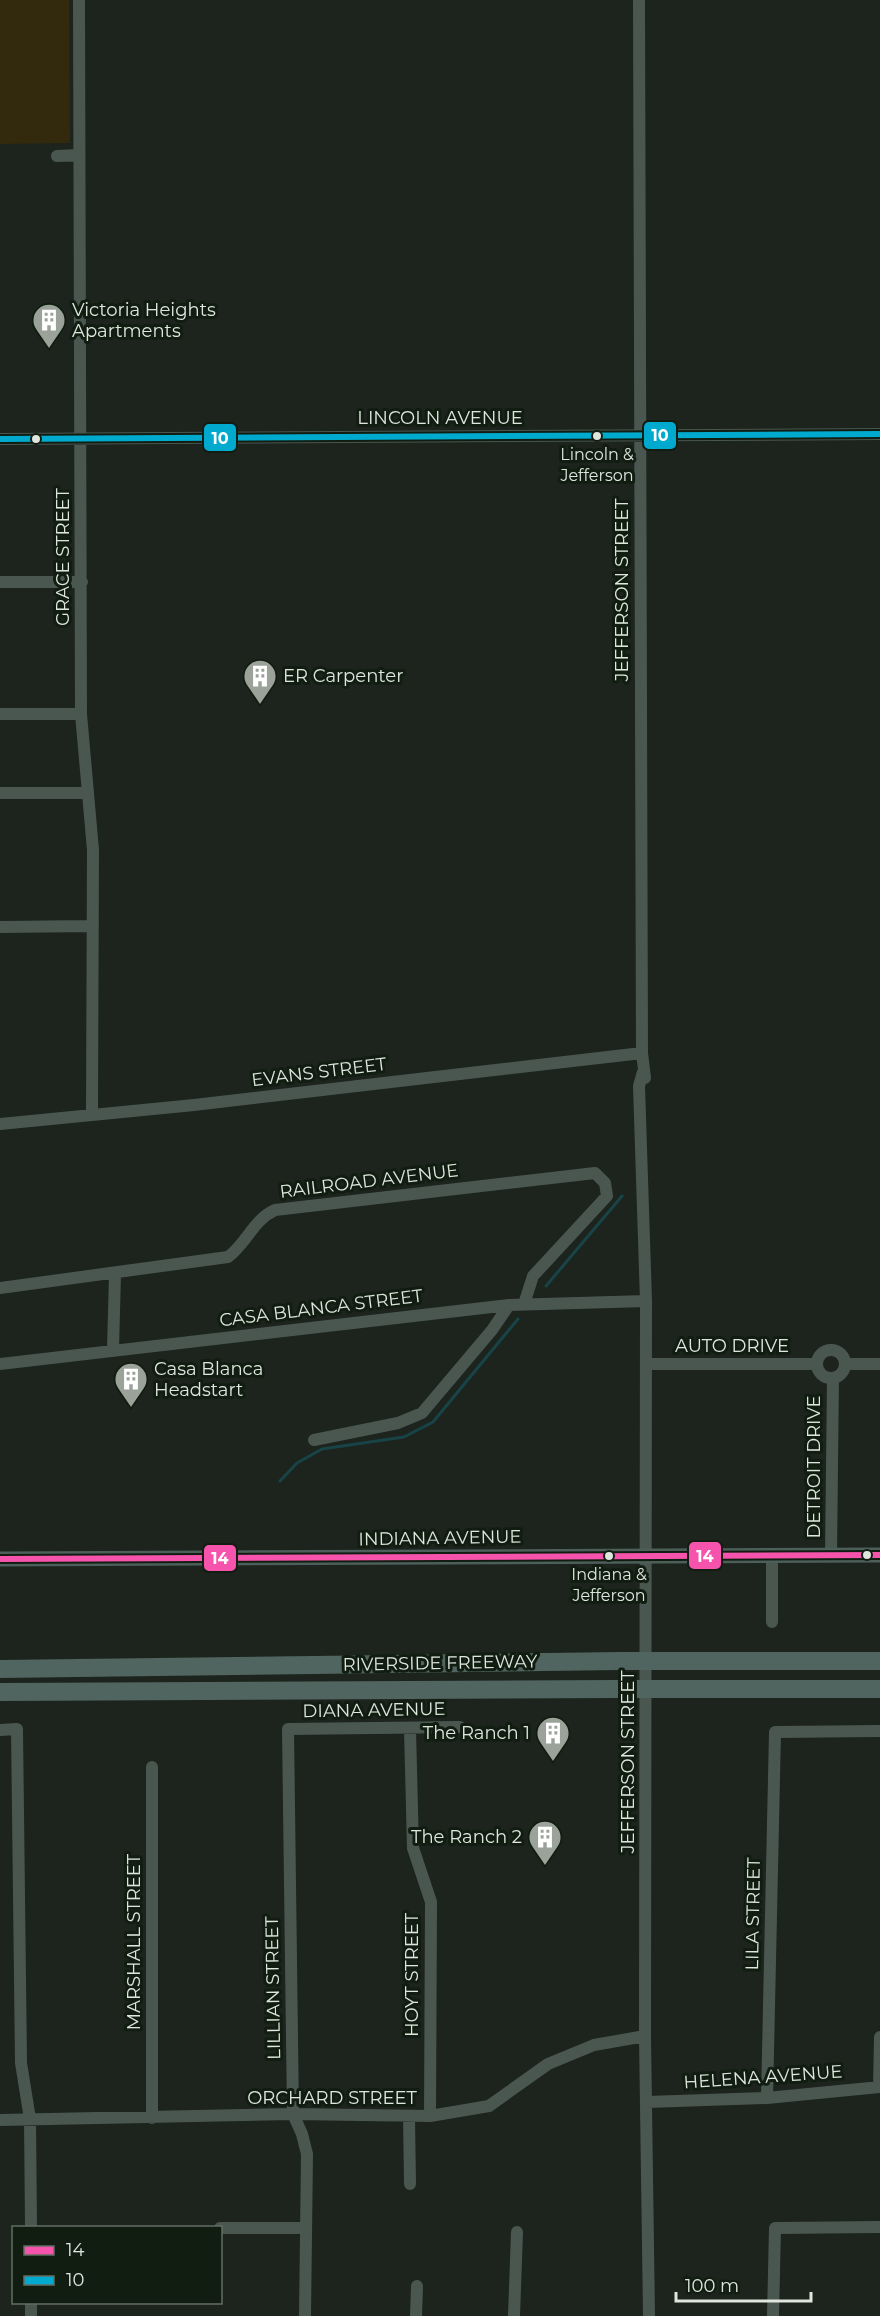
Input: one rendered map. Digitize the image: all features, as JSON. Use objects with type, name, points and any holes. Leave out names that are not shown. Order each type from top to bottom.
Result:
[{"type":"highway","name":"RIVERSIDE FREEWAY","points":[[0,1669],[620,1661],[880,1661]]},
{"type":"highway","name":"RIVERSIDE FREEWAY","points":[[0,1692],[880,1689]]},
{"type":"main road","name":"INDIANA AVENUE","points":[[0,1559],[880,1555]]},
{"type":"street","name":"GRACE STREET","points":[[79,0],[81,714],[93,850],[92,1113]]},
{"type":"street","name":"JEFFERSON STREET","points":[[639,0],[642,1053],[643,1072],[648,1087],[649,1137],[649,1193],[645,1208],[645,2036],[649,2316]]},
{"type":"street","points":[[57,156],[80,156]]},
{"type":"street","name":"LINCOLN AVENUE","points":[[0,439],[880,434]]},
{"type":"street","points":[[0,582],[82,582]]},
{"type":"street","points":[[0,714],[81,714]]},
{"type":"street","points":[[0,793],[87,793]]},
{"type":"street","points":[[0,927],[93,926]]},
{"type":"street","name":"EVANS STREET","points":[[0,1124],[92,1113],[194,1105],[642,1053]]},
{"type":"street","name":"RAILROAD AVENUE","points":[[0,1288],[228,1257],[246,1240],[257,1222],[275,1210],[595,1173],[608,1189],[607,1196],[533,1276],[524,1304]]},
{"type":"street","points":[[113,1350],[115,1274]]},
{"type":"street","name":"CASA BLANCA STREET","points":[[0,1364],[509,1305],[646,1301]]},
{"type":"street","points":[[314,1440],[398,1423],[422,1413],[492,1330],[509,1305]]},
{"type":"street","name":"AUTO DRIVE","points":[[646,1365],[818,1364],[823,1353],[831,1350],[839,1353],[845,1364],[880,1364]]},
{"type":"street","points":[[818,1364],[824,1376],[833,1378],[840,1374],[845,1364]]},
{"type":"street","name":"DETROIT DRIVE","points":[[831,1556],[833,1378]]},
{"type":"street","points":[[772,1556],[772,1622]]},
{"type":"street","name":"DIANA AVENUE","points":[[288,1729],[460,1727]]},
{"type":"street","points":[[0,1730],[17,1729],[21,2063],[30,2119],[31,2226]]},
{"type":"street","name":"LILLIAN STREET","points":[[288,1729],[292,2114],[302,2134],[307,2154],[305,2316]]},
{"type":"street","name":"HOYT STREET","points":[[410,1729],[413,1848],[431,1902],[430,2116]]},
{"type":"street","name":"LILA STREET","points":[[767,2098],[776,1731],[880,1731]]},
{"type":"street","name":"MARSHALL STREET","points":[[152,1767],[152,2118]]},
{"type":"street","name":"ORCHARD STREET","points":[[0,2120],[292,2114],[430,2116],[489,2106],[549,2064],[594,2045],[645,2036]]},
{"type":"street","points":[[880,2037],[880,2087]]},
{"type":"street","name":"HELENA AVENUE","points":[[647,2102],[767,2098],[880,2087]]},
{"type":"street","points":[[410,2117],[410,2184]]},
{"type":"street","points":[[773,2316],[775,2228],[880,2227]]},
{"type":"street","points":[[222,2228],[305,2228]]},
{"type":"street","points":[[514,2316],[517,2232]]},
{"type":"street","points":[[416,2316],[417,2286]]},
{"type":"shaded area","points":[[0,0],[69,0],[70,143],[0,144]]},
{"type":"waterway","points":[[546,1286],[622,1196]]},
{"type":"waterway","points":[[280,1481],[297,1463],[322,1449],[404,1437],[433,1422],[518,1319]]},
{"type":"transit line","name":"10","points":[[0,439],[880,434]]},
{"type":"transit line","name":"14","points":[[0,1559],[880,1555]]},
{"type":"place","name":"Victoria Heights Apartments","points":[[49,349]]},
{"type":"place","name":"Lincoln & Jefferson","points":[[597,436]]},
{"type":"place","name":"ER Carpenter","points":[[260,705]]},
{"type":"place","name":"Casa Blanca Headstart","points":[[131,1408]]},
{"type":"place","name":"Indiana & Jefferson","points":[[609,1556]]},
{"type":"place","name":"The Ranch 1","points":[[553,1762]]},
{"type":"place","name":"The Ranch 2","points":[[545,1866]]}]
